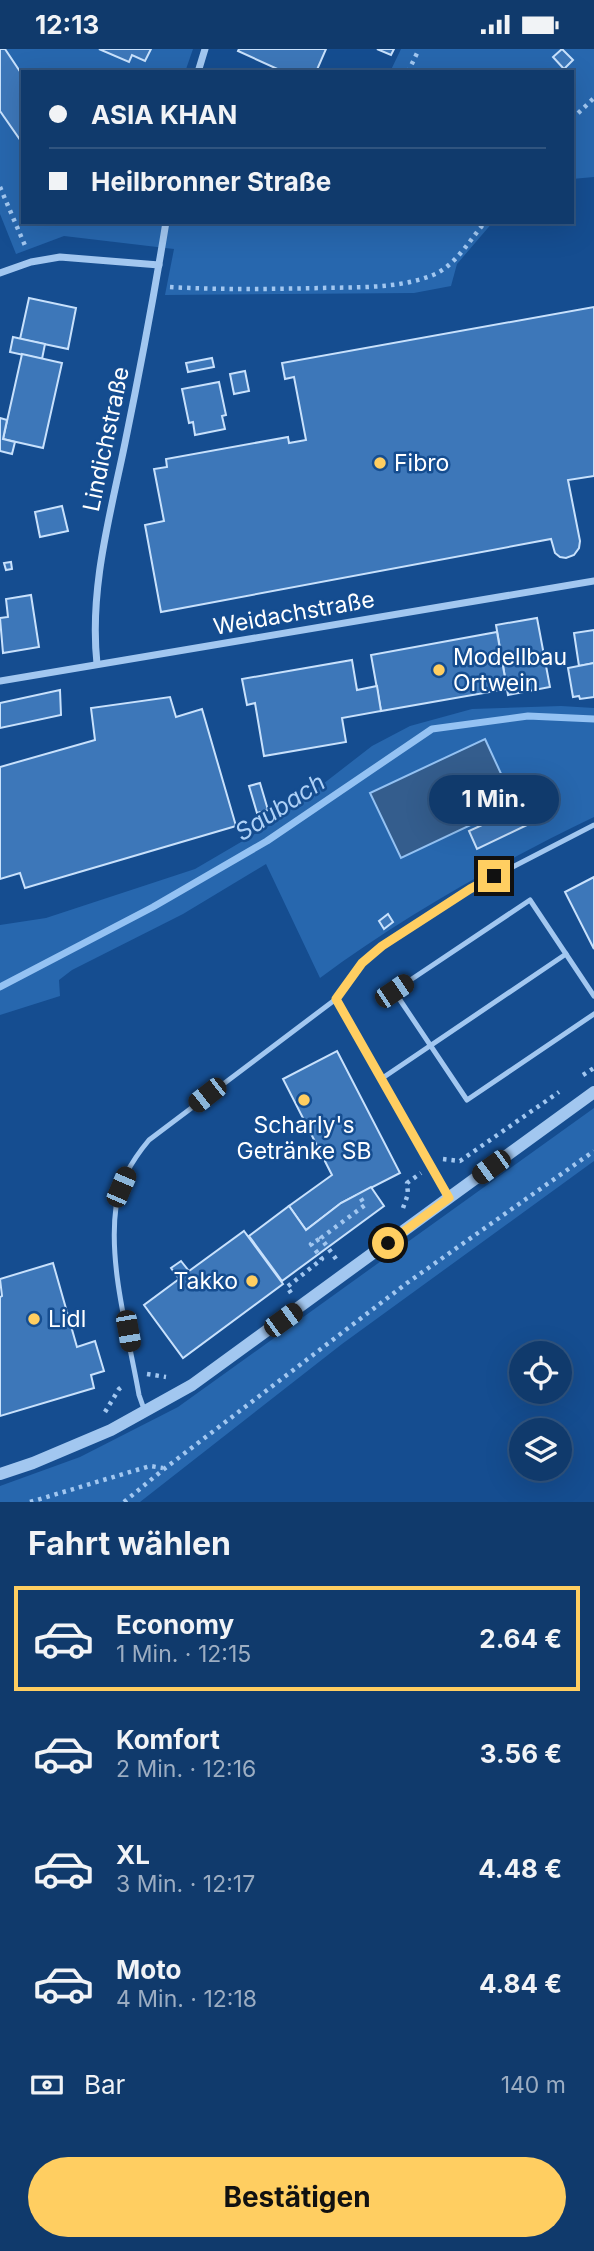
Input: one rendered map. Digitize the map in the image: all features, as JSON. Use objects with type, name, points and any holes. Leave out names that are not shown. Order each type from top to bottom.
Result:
[{"type":"street","points":[[199,70],[205,49]]},
{"type":"street","name":"Lindichstraße","points":[[97,664],[94,632],[98,576],[156,286],[166,224]]},
{"type":"street","points":[[0,273],[31,262],[60,257],[159,265]]},
{"type":"street","name":"Weidachstraße","points":[[0,681],[594,581]]},
{"type":"street","points":[[0,1474],[111,1430],[192,1385],[594,1092]]},
{"type":"lane","points":[[145,1412],[135,1376],[116,1264],[116,1205],[132,1160],[149,1140],[336,999],[362,963],[382,946],[470,889],[594,825]]},
{"type":"lane","points":[[594,996],[530,900],[394,991],[467,1100],[594,1014]]},
{"type":"lane","points":[[381,1079],[566,954]]},
{"type":"lane","points":[[336,999],[449,1198]]},
{"type":"path","points":[[409,70],[419,49]]},
{"type":"path","points":[[574,117],[594,98]]},
{"type":"path","points":[[0,187],[25,247]]},
{"type":"path","points":[[156,286],[229,291],[372,287],[403,282],[434,275],[456,259],[483,224]]},
{"type":"path","points":[[573,1082],[594,1068]]},
{"type":"path","points":[[393,1217],[404,1208],[408,1194],[407,1183],[444,1157],[460,1161],[562,1090]]},
{"type":"path","points":[[124,1502],[407,1283],[594,1151]]},
{"type":"path","points":[[291,1293],[286,1287],[322,1259],[311,1244],[365,1205],[358,1194]]},
{"type":"path","points":[[321,1238],[336,1259]]},
{"type":"path","points":[[327,1266],[346,1252]]},
{"type":"path","points":[[280,1300],[300,1286]]},
{"type":"path","points":[[102,1419],[119,1389],[135,1376],[150,1374],[164,1378],[174,1374]]},
{"type":"path","points":[[30,1502],[150,1466],[164,1469]]},
{"type":"shaded area","points":[[0,49],[193,49],[186,70],[21,70],[21,224],[491,224],[457,264],[451,286],[414,293],[165,295],[174,249],[64,236],[16,254],[0,214]]},
{"type":"shaded area","points":[[401,49],[594,49],[594,177],[574,179],[574,70],[391,70]]},
{"type":"shaded area","points":[[561,706],[594,708],[594,817],[453,891],[320,978],[266,864],[183,914],[72,970],[59,980],[60,996],[0,1015],[0,925],[46,918],[195,869],[270,825],[372,746],[410,726],[472,709]]},
{"type":"shaded area","points":[[485,739],[515,804],[401,858],[370,793]]},
{"type":"shaded area","points":[[594,1108],[594,1161],[342,1344],[140,1502],[0,1502],[0,1486],[80,1457],[178,1407]]},
{"type":"building","points":[[0,49],[5,49],[21,73],[21,141],[0,111]]},
{"type":"building","points":[[99,49],[151,49],[145,61],[132,55],[129,62]]},
{"type":"building","points":[[326,49],[317,70],[280,70],[238,51]]},
{"type":"building","points":[[377,49],[394,49],[391,55]]},
{"type":"building","points":[[562,49],[573,60],[564,69],[553,57]]},
{"type":"building","points":[[29,298],[76,308],[68,349],[20,339]]},
{"type":"building","name":"Fibro","points":[[594,307],[594,476],[568,480],[580,541],[574,555],[560,557],[555,553],[551,539],[161,612],[145,525],[164,521],[154,469],[167,467],[166,459],[288,437],[289,443],[306,440],[294,377],[285,379],[282,363]]},
{"type":"building","points":[[13,337],[45,344],[42,359],[10,352]]},
{"type":"building","points":[[22,354],[62,363],[43,448],[3,439]]},
{"type":"building","points":[[212,358],[214,367],[188,372],[186,363]]},
{"type":"building","points":[[245,371],[249,391],[234,394],[230,374]]},
{"type":"building","points":[[219,382],[226,415],[222,416],[225,429],[195,435],[193,422],[189,423],[182,389]]},
{"type":"building","points":[[0,418],[7,420],[3,439],[15,442],[12,454],[0,451]]},
{"type":"building","points":[[62,506],[68,531],[40,537],[35,512]]},
{"type":"building","points":[[11,562],[12,569],[6,570],[4,563]]},
{"type":"building","points":[[31,595],[39,647],[3,653],[0,618],[8,617],[6,599]]},
{"type":"building","points":[[537,618],[550,687],[508,695],[496,625]]},
{"type":"building","points":[[594,630],[594,663],[579,666],[574,633]]},
{"type":"building","name":"Modellbau Ortwein","points":[[497,632],[507,689],[381,711],[371,655]]},
{"type":"building","points":[[352,660],[357,690],[377,686],[381,711],[342,718],[346,742],[264,756],[255,703],[247,705],[242,679]]},
{"type":"building","points":[[594,663],[594,697],[573,697],[568,668]]},
{"type":"building","points":[[60,690],[61,715],[0,728],[0,703]]},
{"type":"building","points":[[170,697],[176,717],[202,709],[236,826],[25,888],[20,873],[0,879],[0,767],[95,740],[91,708]]},
{"type":"building","points":[[260,783],[268,810],[257,813],[249,786]]},
{"type":"building","points":[[519,808],[527,825],[477,849],[469,831]]},
{"type":"building","points":[[594,877],[594,949],[565,892]]},
{"type":"building","points":[[388,914],[393,922],[384,929],[379,921]]},
{"type":"building","points":[[337,1051],[400,1173],[341,1203],[306,1230],[289,1206],[332,1175],[283,1079]]},
{"type":"building","points":[[371,1187],[384,1206],[282,1281],[249,1236],[289,1206],[306,1230],[341,1203]]},
{"type":"building","points":[[244,1231],[283,1284],[183,1358],[144,1305],[179,1279],[171,1268],[181,1261],[189,1271]]},
{"type":"building","name":"Lidl","points":[[53,1263],[77,1347],[95,1341],[104,1371],[91,1375],[94,1388],[0,1416],[0,1279]]},
{"type":"waterway","name":"Saubach","points":[[0,987],[153,907],[267,841],[432,729],[528,716],[594,719]]},
{"type":"place","name":"Fibro","points":[[380,463]]},
{"type":"place","name":"Modellbau Ortwein","points":[[439,670]]},
{"type":"place","name":"Scharly's Getränke SB","points":[[304,1100]]},
{"type":"place","name":"Takko","points":[[252,1281]]},
{"type":"place","name":"Lidl","points":[[34,1319]]},
{"type":"route","points":[[388,1243],[449,1198],[336,999],[362,963],[382,946],[494,876]]}]
